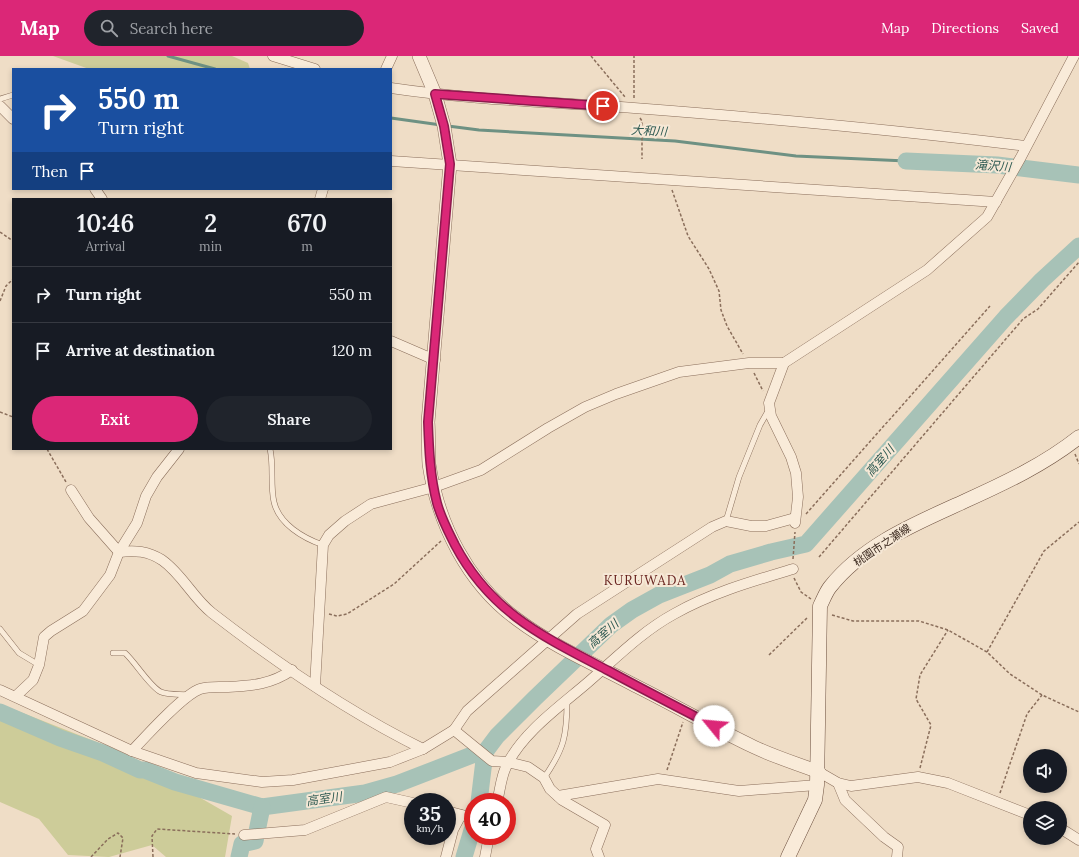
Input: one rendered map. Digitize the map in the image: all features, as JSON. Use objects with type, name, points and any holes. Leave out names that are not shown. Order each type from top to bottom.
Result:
[{"type":"main road","name":"桃園市之瀬線","points":[[788,857],[815,800],[818,778],[820,606],[830,588],[846,571],[883,542],[914,524],[1035,467],[1079,436]]},
{"type":"street","points":[[273,56],[310,68]]},
{"type":"street","points":[[305,56],[310,68]]},
{"type":"street","points":[[386,68],[392,56]]},
{"type":"street","points":[[418,56],[436,97],[449,160],[428,422],[429,463],[437,503],[449,533],[464,562],[478,581],[518,620],[553,642],[755,748],[818,778],[851,786],[918,777],[948,783],[1023,812]]},
{"type":"street","points":[[315,686],[323,545],[328,535],[339,525],[371,504],[434,487],[481,470],[548,428],[585,407],[616,394],[679,372],[749,363],[784,363],[927,270],[987,217],[1021,157],[1074,56]]},
{"type":"street","points":[[392,88],[436,97],[634,108],[874,128],[1026,146]]},
{"type":"street","points":[[0,106],[12,118]]},
{"type":"street","points":[[392,161],[449,160],[668,179],[997,200]]},
{"type":"street","points":[[392,342],[434,360]]},
{"type":"street","points":[[0,690],[16,696],[132,751],[196,773],[262,782],[293,780],[390,762],[424,749],[454,730],[467,711],[553,642],[577,614],[595,601],[640,575],[712,527],[726,521],[751,526],[766,526],[795,521],[798,497],[796,473],[791,457],[772,416],[770,405],[784,363]]},
{"type":"street","points":[[16,696],[33,680],[39,665],[44,637],[83,611],[110,575],[119,552],[137,523],[146,496],[157,476],[178,450]]},
{"type":"street","points":[[71,490],[89,518],[119,552]]},
{"type":"street","points":[[119,552],[135,550],[150,553],[163,561],[179,576],[210,612],[315,686],[381,728],[424,749]]},
{"type":"street","points":[[499,793],[505,767],[538,725],[602,668],[644,634],[674,614],[740,585],[793,569]]},
{"type":"street","points":[[132,751],[153,729],[190,695],[199,689],[210,687],[251,686],[269,683],[292,670]]},
{"type":"street","points":[[454,730],[492,761],[508,762],[528,767],[544,778],[550,789],[558,796],[605,825],[596,849],[599,857]]},
{"type":"street","points":[[558,796],[658,779],[739,791],[818,778]]},
{"type":"street","points":[[838,783],[845,800],[884,837],[898,848],[898,857]]},
{"type":"street","points":[[244,835],[305,830],[386,797],[404,801]]},
{"type":"street","points":[[446,857],[453,830],[464,819]]},
{"type":"street","points":[[1067,832],[1079,840]]},
{"type":"street","points":[[485,857],[487,845]]},
{"type":"lane","points":[[0,99],[12,95]]},
{"type":"lane","points":[[726,521],[739,477],[760,425],[770,405]]},
{"type":"lane","points":[[270,450],[273,464],[274,503],[290,526],[305,538],[323,545]]},
{"type":"lane","points":[[0,629],[19,653],[39,665]]},
{"type":"lane","points":[[113,653],[125,653],[135,662],[153,686],[162,693],[190,695]]},
{"type":"lane","points":[[544,778],[558,758],[564,744],[567,725],[567,700]]},
{"type":"path","points":[[591,56],[634,108]]},
{"type":"path","points":[[634,56],[634,108]]},
{"type":"path","points":[[642,120],[642,159]]},
{"type":"path","points":[[668,179],[688,236],[710,269],[719,291],[721,310],[727,326],[749,363],[770,405]]},
{"type":"path","points":[[0,232],[12,240]]},
{"type":"path","points":[[819,557],[1023,319],[1038,309],[1079,262]]},
{"type":"path","points":[[0,301],[6,286],[12,280]]},
{"type":"path","points":[[990,306],[809,512],[795,521],[794,581],[801,592],[820,606],[832,614],[852,621],[919,621],[948,630],[987,652],[1010,674],[1042,695],[1079,712]]},
{"type":"path","points":[[0,412],[12,417]]},
{"type":"path","points":[[47,450],[71,490]]},
{"type":"path","points":[[987,652],[1044,551],[1079,522]]},
{"type":"path","points":[[319,611],[337,616],[347,614],[394,584],[449,533]]},
{"type":"path","points":[[769,655],[808,617]]},
{"type":"path","points":[[918,777],[931,725],[916,699],[920,675],[948,630]]},
{"type":"path","points":[[997,802],[1027,714],[1042,695]]},
{"type":"path","points":[[664,780],[686,712]]},
{"type":"path","points":[[153,857],[152,836],[158,829],[244,835]]},
{"type":"path","points":[[91,857],[108,839],[118,833],[123,838],[120,857]]},
{"type":"shaded area","points":[[53,56],[232,56],[248,63],[250,68],[86,68]]},
{"type":"shaded area","points":[[0,704],[117,750],[232,816],[225,857],[166,857],[152,845],[109,857],[68,855],[39,819],[0,802]]},
{"type":"waterway","name":"大和川","points":[[168,56],[211,68]]},
{"type":"waterway","name":"大和川","points":[[392,118],[441,125]]},
{"type":"waterway","name":"大和川","points":[[448,126],[479,130],[675,141],[796,156],[906,161]]},
{"type":"waterway","name":"滝沢川","points":[[906,161],[997,165],[1079,175]]},
{"type":"waterway","name":"高室川","points":[[0,712],[60,738],[103,753],[140,770],[145,770],[175,782],[262,807],[365,793],[397,784],[472,755],[485,752],[497,736],[535,698],[611,625],[632,610],[659,595],[710,575],[730,564],[806,544],[1006,317],[1042,280],[1079,246]]},
{"type":"waterway","points":[[480,793],[485,752]]},
{"type":"waterway","points":[[239,857],[242,844],[255,841],[262,807]]},
{"type":"waterway","points":[[464,857],[468,845]]},
{"type":"district","name":"KURUWADA","points":[[645,580]]},
{"type":"route","points":[[603,106],[435,94],[444,126],[450,164],[428,422],[429,463],[437,503],[444,524],[464,562],[478,581],[507,611],[518,620],[556,644],[714,726]]}]
